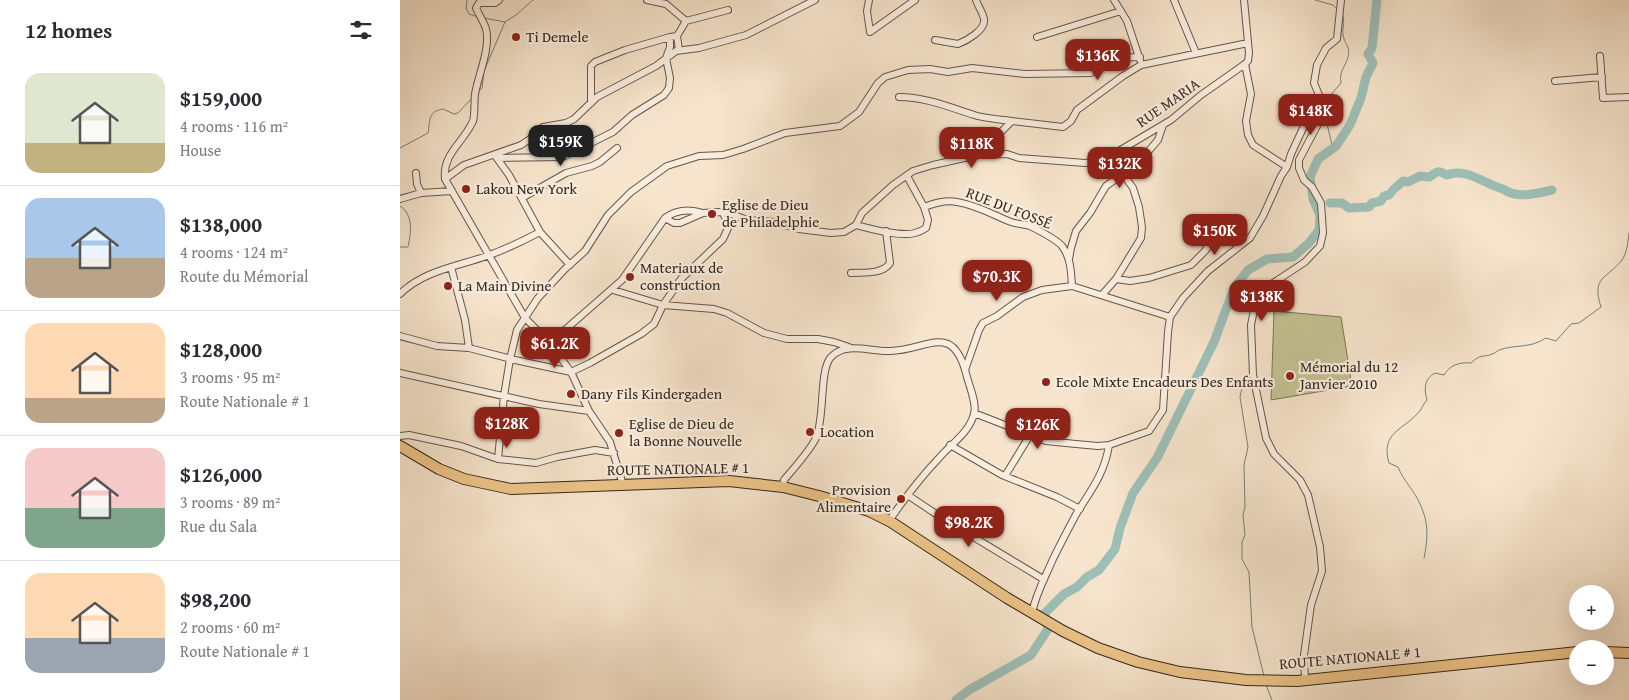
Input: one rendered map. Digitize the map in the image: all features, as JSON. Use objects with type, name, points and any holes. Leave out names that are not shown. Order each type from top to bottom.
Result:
[{"type":"main road","name":"ROUTE NATIONALE # 1","points":[[400,446],[439,469],[464,480],[511,489],[729,481],[783,487],[864,509],[889,521],[1063,632],[1138,662],[1180,672],[1225,678],[1305,680],[1569,653]]},
{"type":"main road","points":[[1614,652],[1629,653]]},
{"type":"street","points":[[499,0],[495,3],[479,3],[476,8],[486,29],[486,49],[474,96],[474,120],[450,154],[444,172],[445,179],[525,318],[550,343],[571,372],[589,411],[599,423],[614,453],[624,484]]},
{"type":"street","points":[[647,0],[666,4],[686,21]]},
{"type":"street","points":[[445,179],[464,165],[521,145],[543,127],[566,123],[574,119],[591,102],[611,89],[656,66],[680,50],[699,48],[746,35],[815,0]]},
{"type":"street","points":[[869,0],[867,11],[870,32],[915,0]]},
{"type":"street","points":[[935,40],[958,44],[981,29],[985,23],[976,0]]},
{"type":"street","points":[[1114,0],[1126,21],[1140,57],[1141,65]]},
{"type":"street","points":[[1174,0],[1196,53]]},
{"type":"street","points":[[1244,0],[1249,53],[1248,61],[1245,64],[1251,94],[1246,121],[1248,135],[1253,146],[1287,168]]},
{"type":"street","points":[[1305,680],[1304,655],[1311,605],[1322,571],[1320,547],[1308,495],[1300,480],[1274,454],[1266,438],[1253,375],[1250,338],[1254,310],[1264,289],[1305,262],[1320,246],[1324,233],[1321,203],[1312,187],[1304,180],[1299,168],[1299,160],[1318,124],[1319,95],[1314,83],[1318,65],[1326,48],[1337,39],[1341,0]]},
{"type":"street","points":[[493,156],[563,157],[613,132],[632,115],[664,96],[669,88],[670,78],[666,58],[673,36],[686,21],[728,10]]},
{"type":"street","points":[[1037,38],[1121,11]]},
{"type":"street","points":[[673,36],[680,50]]},
{"type":"street","points":[[591,102],[591,66],[595,62],[625,50],[673,36]]},
{"type":"street","points":[[899,97],[914,97],[961,110],[975,116],[1063,126],[1071,121],[1077,110],[1141,65],[1248,43]]},
{"type":"street","points":[[1600,56],[1603,98],[1629,97]]},
{"type":"street","points":[[498,459],[504,396],[516,333],[538,298],[585,251],[608,215],[631,192],[667,166],[699,156],[723,155],[784,133],[840,126],[859,112],[878,83],[885,77],[908,70],[930,69],[948,72],[972,68],[1025,74],[1091,72],[1107,61],[1140,57]]},
{"type":"street","name":"RUE MARIA","points":[[856,225],[862,213],[893,185],[913,171],[933,165],[978,156],[1007,154],[1018,158],[1090,163],[1107,158],[1163,125],[1245,64]]},
{"type":"street","points":[[1555,81],[1602,77]]},
{"type":"street","points":[[974,413],[1046,441],[1098,446],[1110,445],[1150,431],[1163,410],[1170,317],[1183,298],[1208,271],[1250,238],[1263,216],[1281,176],[1287,168],[1312,102],[1319,95]]},
{"type":"street","points":[[978,156],[1012,121]]},
{"type":"street","points":[[1069,260],[1070,248],[1076,231],[1091,212],[1106,186],[1146,154],[1158,140],[1163,125]]},
{"type":"street","points":[[522,198],[566,173],[600,162],[617,148]]},
{"type":"street","points":[[493,156],[509,175],[540,232],[570,265]]},
{"type":"street","points":[[416,173],[417,184],[421,193]]},
{"type":"street","points":[[1102,296],[1116,279],[1140,238],[1142,227],[1139,206],[1133,188],[1123,174]]},
{"type":"street","points":[[550,343],[613,290],[666,218],[672,213],[686,211],[729,213],[747,220],[774,222],[799,229],[831,233],[844,232],[856,225],[910,234],[926,228],[928,220],[924,207],[907,176]]},
{"type":"street","points":[[400,199],[421,193],[452,191]]},
{"type":"street","name":"RUE DU FOSSÉ","points":[[924,207],[941,201],[956,201],[993,213],[1012,222],[1029,226],[1053,238],[1061,245],[1069,260],[1072,286]]},
{"type":"street","points":[[666,218],[674,223],[680,223],[704,213]]},
{"type":"street","points":[[400,336],[438,346],[469,348],[571,372],[590,364],[641,334],[654,324],[663,305],[681,279],[723,239],[729,226],[723,213]]},
{"type":"street","points":[[850,273],[872,272],[888,266],[890,263],[886,231]]},
{"type":"street","points":[[1116,279],[1130,281],[1149,278],[1191,264],[1205,251],[1218,231]]},
{"type":"street","points":[[400,294],[429,274],[488,255],[519,243],[540,232]]},
{"type":"street","points":[[451,267],[465,320],[469,348]]},
{"type":"street","points":[[965,370],[983,323],[997,316],[1023,297],[1042,290],[1072,286],[1170,317]]},
{"type":"street","points":[[613,290],[663,305],[714,309],[727,313],[764,333],[787,339],[818,339],[876,352],[896,351],[929,342],[943,343],[957,351],[965,370],[974,413],[969,427],[950,445],[889,521]]},
{"type":"street","points":[[783,487],[784,480],[816,438],[822,414],[822,392],[828,363],[832,356],[849,347]]},
{"type":"street","points":[[400,373],[559,408],[589,411]]},
{"type":"street","points":[[400,436],[409,435],[461,446],[498,459],[536,463],[595,450],[614,453]]},
{"type":"street","points":[[1005,476],[1030,435]]},
{"type":"street","points":[[950,445],[1005,476],[1057,497],[1080,509]]},
{"type":"street","points":[[1032,613],[1037,592],[1043,579],[1080,509],[1100,476],[1108,458],[1110,445]]},
{"type":"street","points":[[909,496],[1043,579]]},
{"type":"shaded area","points":[[1274,311],[1341,317],[1352,386],[1271,400]]},
{"type":"waterway","points":[[467,0],[466,8],[469,14],[478,17]]},
{"type":"waterway","points":[[505,22],[533,0]]},
{"type":"waterway","points":[[1315,0],[1333,5],[1337,9]]},
{"type":"waterway","points":[[956,700],[969,690],[1031,655],[1048,629],[1045,613],[1064,594],[1077,587],[1087,577],[1099,570],[1115,549],[1120,528],[1133,493],[1157,458],[1214,342],[1234,288],[1248,270],[1267,259],[1293,257],[1309,243],[1319,230],[1320,215],[1313,199],[1310,177],[1318,159],[1336,146],[1350,125],[1361,98],[1366,77],[1373,63],[1368,54],[1372,48],[1377,0]]},
{"type":"waterway","points":[[1333,149],[1327,124],[1332,111],[1328,98],[1341,83],[1342,72],[1349,54],[1343,35],[1343,16]]},
{"type":"waterway","points":[[478,92],[482,88],[484,71],[505,22],[484,18]]},
{"type":"waterway","points":[[400,148],[428,133],[432,114],[443,109],[454,114],[458,113],[472,98]]},
{"type":"waterway","points":[[1330,203],[1342,203],[1349,208],[1369,207],[1372,203],[1381,201],[1384,196],[1389,195],[1403,181],[1408,182],[1420,176],[1429,177],[1439,172],[1447,175],[1461,173],[1520,195],[1552,190]]},
{"type":"waterway","points":[[400,206],[408,214],[410,225],[408,247],[400,247]]},
{"type":"waterway","points":[[1424,558],[1427,537],[1425,517],[1418,499],[1398,467],[1389,463],[1387,453],[1390,438],[1421,410],[1427,400],[1425,388],[1431,375],[1435,373],[1444,375],[1455,365],[1471,363],[1480,357],[1505,348],[1534,344],[1546,338],[1556,341],[1571,324],[1579,323],[1601,307],[1598,297],[1599,284],[1624,257],[1629,233]]},
{"type":"waterway","points":[[1244,379],[1240,397],[1248,447],[1244,465],[1245,507],[1243,515],[1245,535],[1242,542],[1242,559],[1249,572],[1252,627],[1264,676]]},
{"type":"waterway","points":[[1266,685],[1272,700]]},
{"type":"place","name":"Ti Demele","points":[[516,37]]},
{"type":"place","name":"Lakou New York","points":[[466,189]]},
{"type":"place","name":"Eglise de Dieu de Philadelphie","points":[[712,214]]},
{"type":"place","name":"Materiaux de construction","points":[[630,277]]},
{"type":"place","name":"La Main Divine","points":[[448,286]]},
{"type":"place","name":"Mémorial du 12 Janvier 2010","points":[[1290,376]]},
{"type":"place","name":"Ecole Mixte Encadeurs Des Enfants","points":[[1046,382]]},
{"type":"place","name":"Dany Fils Kindergaden","points":[[571,394]]},
{"type":"place","name":"Location","points":[[810,432]]},
{"type":"place","name":"Eglise de Dieu de la Bonne Nouvelle","points":[[619,433]]},
{"type":"place","name":"Provision Alimentaire","points":[[901,499]]}]
